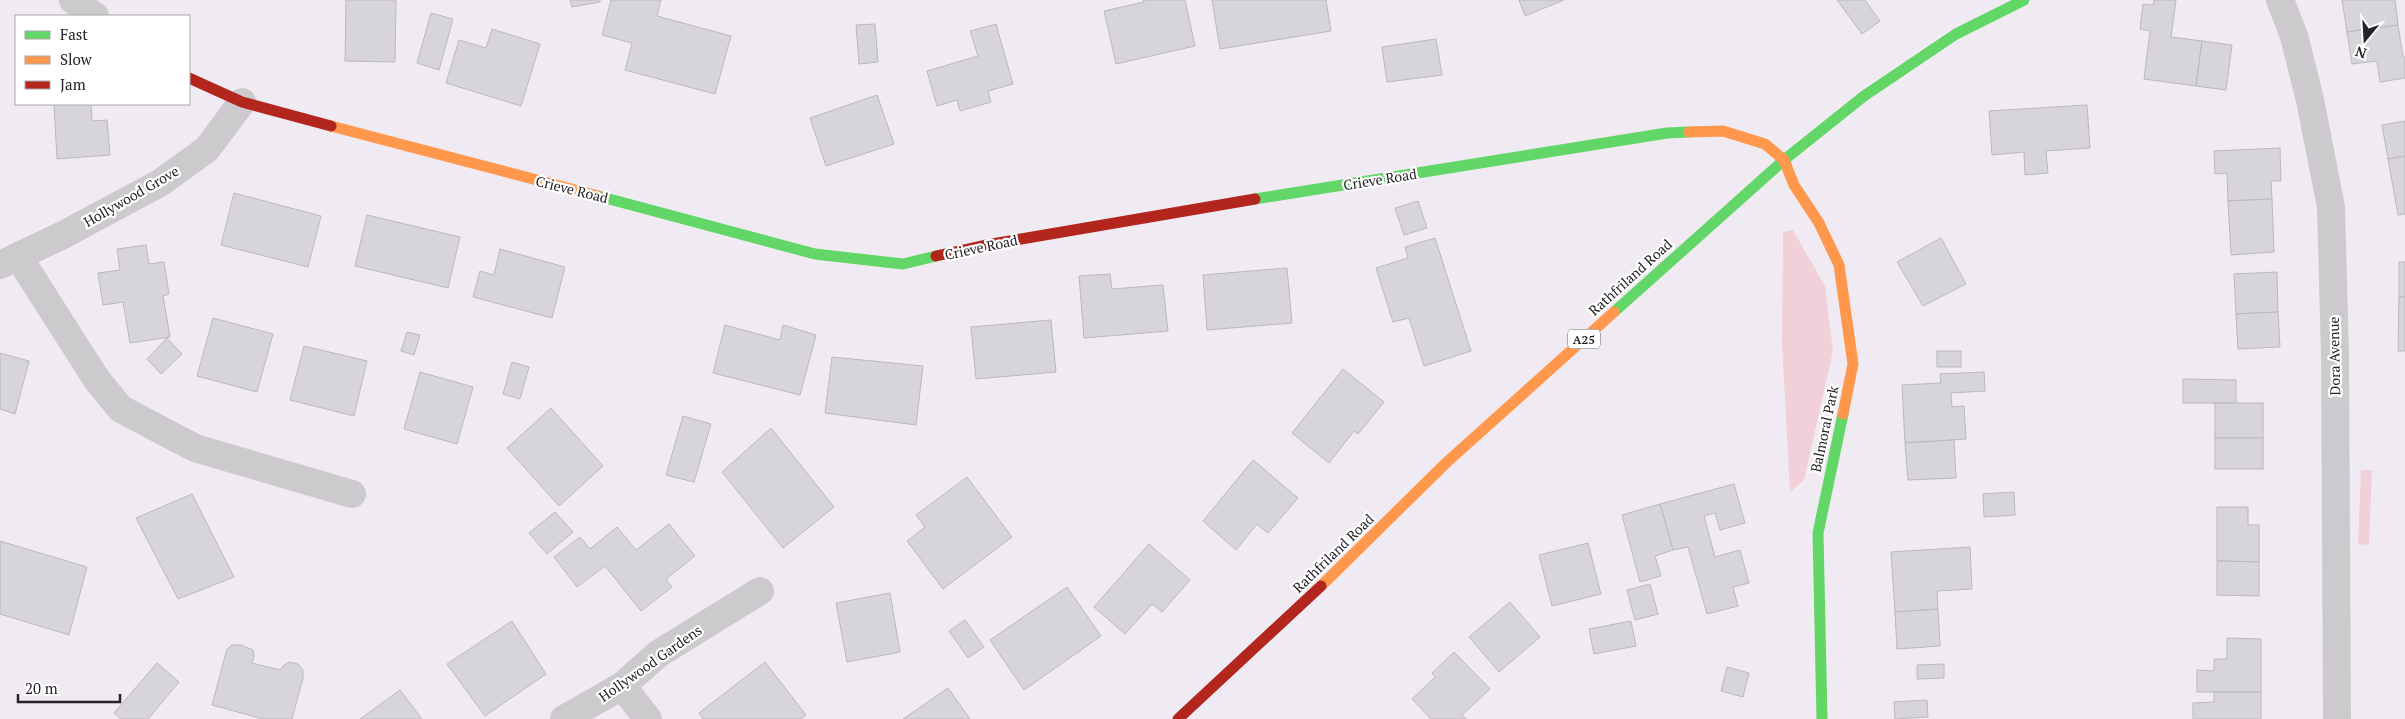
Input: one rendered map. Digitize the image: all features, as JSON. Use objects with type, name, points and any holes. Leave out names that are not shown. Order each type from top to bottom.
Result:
[{"type":"street","points":[[73,0],[94,15]]},
{"type":"street","name":"Rathfriland Road","points":[[1178,719],[1330,578],[1447,462],[1784,160],[1864,96],[1956,34],[2024,0]]},
{"type":"street","name":"Dora Avenue","points":[[2280,0],[2294,36],[2310,100],[2331,207],[2335,365],[2337,719]]},
{"type":"street","name":"Crieve Road","points":[[190,78],[242,102],[815,254],[903,264],[986,245],[1221,204],[1667,133],[1723,131],[1765,144],[1784,160]]},
{"type":"street","name":"Hollywood Grove","points":[[9,261],[63,236],[160,182],[207,148],[242,102]]},
{"type":"street","name":"Balmoral Park","points":[[1784,160],[1794,185],[1819,223],[1839,265],[1853,364],[1818,533],[1822,719]]},
{"type":"street","points":[[9,261],[97,380],[121,409],[195,448],[352,494]]},
{"type":"street","name":"Hollywood Gardens","points":[[564,719],[622,686],[658,654],[760,591]]},
{"type":"street","points":[[622,686],[648,719]]},
{"type":"shaded area","points":[[1793,230],[1825,286],[1833,351],[1804,480],[1790,492],[1782,344],[1783,232]]},
{"type":"shaded area","points":[[2361,470],[2372,470],[2369,545],[2358,544]]},
{"type":"building","points":[[346,0],[396,0],[395,62],[345,61]]},
{"type":"building","points":[[570,0],[600,0],[600,2],[572,7]]},
{"type":"building","points":[[611,0],[661,0],[657,16],[731,36],[715,94],[625,70],[632,43],[602,35]]},
{"type":"building","points":[[1143,0],[1185,0],[1195,46],[1116,64],[1104,11],[1144,2]]},
{"type":"building","points":[[1212,0],[1326,0],[1331,31],[1220,49]]},
{"type":"building","points":[[1519,0],[1564,0],[1525,16]]},
{"type":"building","points":[[1837,0],[1865,0],[1880,21],[1862,34]]},
{"type":"building","points":[[2154,0],[2176,0],[2171,37],[2202,41],[2196,86],[2144,79],[2150,31],[2140,29],[2143,4],[2153,5]]},
{"type":"building","points":[[2342,0],[2395,0],[2398,25],[2347,32]]},
{"type":"building","points":[[431,13],[453,19],[439,70],[417,63]]},
{"type":"building","points":[[875,24],[878,62],[859,64],[856,25]]},
{"type":"building","points":[[996,24],[1013,84],[988,91],[991,102],[960,111],[957,100],[937,106],[927,71],[978,56],[970,31]]},
{"type":"building","points":[[2398,25],[2403,57],[2405,57],[2405,78],[2380,82],[2377,61],[2352,64],[2347,32]]},
{"type":"building","points":[[492,29],[540,44],[521,106],[446,83],[459,40],[486,48]]},
{"type":"building","points":[[1436,39],[1442,75],[1387,82],[1382,47]]},
{"type":"building","points":[[2202,41],[2232,45],[2226,90],[2196,86]]},
{"type":"building","points":[[877,95],[894,144],[826,166],[810,118]]},
{"type":"building","points":[[54,105],[91,105],[92,121],[107,120],[110,155],[57,159]]},
{"type":"building","points":[[2087,105],[2090,148],[2046,151],[2048,173],[2025,175],[2024,152],[1992,155],[1989,111]]},
{"type":"building","points":[[2405,121],[2405,156],[2388,159],[2382,125]]},
{"type":"building","points":[[2280,148],[2281,181],[2271,181],[2272,199],[2228,201],[2227,173],[2215,174],[2214,151]]},
{"type":"building","points":[[2405,156],[2405,214],[2398,215],[2388,159]]},
{"type":"building","points":[[234,193],[321,216],[308,267],[221,245]]},
{"type":"building","points":[[2272,199],[2274,252],[2231,255],[2228,201]]},
{"type":"building","points":[[1418,201],[1427,228],[1404,235],[1395,208]]},
{"type":"building","points":[[367,215],[460,237],[448,288],[355,266]]},
{"type":"building","points":[[1435,238],[1471,351],[1424,366],[1409,318],[1393,322],[1376,268],[1408,258],[1405,247]]},
{"type":"building","points":[[1941,238],[1966,284],[1923,306],[1897,262]]},
{"type":"building","points":[[146,245],[149,264],[164,262],[169,294],[163,296],[170,337],[130,343],[123,302],[103,305],[98,273],[120,270],[117,249]]},
{"type":"building","points":[[500,249],[565,267],[552,318],[473,297],[480,271],[494,275]]},
{"type":"building","points":[[2399,262],[2405,262],[2405,297],[2399,297]]},
{"type":"building","points":[[1287,268],[1292,323],[1207,330],[1203,275]]},
{"type":"building","points":[[2277,272],[2278,312],[2236,314],[2234,274]]},
{"type":"building","points":[[1110,274],[1112,289],[1163,285],[1168,331],[1084,338],[1079,276]]},
{"type":"building","points":[[2399,297],[2405,297],[2405,351],[2398,351]]},
{"type":"building","points":[[2278,312],[2280,347],[2238,349],[2236,314]]},
{"type":"building","points":[[213,318],[273,334],[257,392],[197,376]]},
{"type":"building","points":[[1051,320],[1056,372],[976,379],[971,327]]},
{"type":"building","points":[[725,325],[780,340],[783,325],[816,335],[800,395],[713,373]]},
{"type":"building","points":[[407,332],[420,335],[414,355],[401,351]]},
{"type":"building","points":[[167,338],[182,354],[161,374],[147,359]]},
{"type":"building","points":[[304,346],[367,361],[354,416],[290,400]]},
{"type":"building","points":[[1937,351],[1961,351],[1961,367],[1937,367]]},
{"type":"building","points":[[0,353],[29,361],[15,414],[0,409]]},
{"type":"building","points":[[832,357],[923,366],[916,425],[825,413]]},
{"type":"building","points":[[512,362],[529,367],[520,399],[503,394]]},
{"type":"building","points":[[1343,369],[1384,402],[1358,434],[1354,431],[1329,463],[1292,433]]},
{"type":"building","points":[[420,372],[473,387],[457,444],[404,429]]},
{"type":"building","points":[[1984,372],[1985,391],[1951,393],[1952,407],[1964,406],[1966,439],[1905,443],[1902,385],[1941,383],[1940,374]]},
{"type":"building","points":[[2183,379],[2236,380],[2236,403],[2183,403]]},
{"type":"building","points":[[2215,403],[2263,403],[2263,438],[2215,438]]},
{"type":"building","points":[[551,408],[603,466],[559,506],[507,448]]},
{"type":"building","points":[[683,416],[711,424],[694,482],[666,475]]},
{"type":"building","points":[[771,428],[834,507],[783,548],[722,472]]},
{"type":"building","points":[[2215,438],[2263,438],[2263,469],[2215,469]]},
{"type":"building","points":[[1954,440],[1956,478],[1908,480],[1905,443]]},
{"type":"building","points":[[1253,460],[1298,498],[1268,533],[1257,524],[1236,550],[1203,521]]},
{"type":"building","points":[[967,477],[1012,537],[943,589],[907,541],[925,527],[916,515]]},
{"type":"building","points":[[1734,484],[1745,523],[1720,530],[1715,513],[1704,516],[1715,557],[1740,550],[1749,583],[1733,587],[1738,606],[1707,614],[1688,547],[1673,550],[1660,504]]},
{"type":"building","points":[[2014,492],[2015,515],[1984,517],[1983,494]]},
{"type":"building","points":[[192,494],[234,577],[178,599],[136,518]]},
{"type":"building","points":[[1660,504],[1673,550],[1655,556],[1661,576],[1640,582],[1622,515]]},
{"type":"building","points":[[2217,507],[2248,507],[2248,525],[2259,525],[2259,562],[2217,561]]},
{"type":"building","points":[[555,512],[573,532],[547,554],[529,533]]},
{"type":"building","points":[[669,524],[695,556],[666,579],[672,587],[641,611],[605,566],[577,587],[554,557],[580,537],[590,549],[617,527],[636,550]]},
{"type":"building","points":[[0,541],[87,567],[69,635],[0,614]]},
{"type":"building","points":[[1588,543],[1601,594],[1552,606],[1539,555]]},
{"type":"building","points":[[1149,544],[1190,580],[1162,612],[1152,604],[1125,634],[1094,607]]},
{"type":"building","points":[[1970,547],[1972,589],[1937,591],[1938,609],[1895,612],[1891,552]]},
{"type":"building","points":[[2217,561],[2259,562],[2259,596],[2217,595]]},
{"type":"building","points":[[1650,584],[1658,614],[1635,620],[1627,590]]},
{"type":"building","points":[[1067,587],[1101,636],[1024,690],[990,640]]},
{"type":"building","points":[[890,593],[900,652],[847,662],[836,603]]},
{"type":"building","points":[[1510,602],[1540,637],[1499,672],[1469,637]]},
{"type":"building","points":[[1938,609],[1940,646],[1897,649],[1895,612]]},
{"type":"building","points":[[965,620],[984,647],[968,658],[949,631]]},
{"type":"building","points":[[512,621],[546,674],[485,716],[447,664]]},
{"type":"building","points":[[1631,621],[1636,646],[1594,654],[1589,629]]},
{"type":"building","points":[[2227,638],[2261,639],[2261,692],[2197,692],[2197,670],[2214,671],[2214,659],[2227,659]]},
{"type":"building","points":[[232,645],[241,645],[253,650],[252,663],[280,670],[290,662],[298,664],[303,670],[303,678],[292,719],[263,719],[212,705],[227,649]]},
{"type":"building","points":[[1454,652],[1490,689],[1462,715],[1466,719],[1431,719],[1412,699],[1435,677],[1432,673]]},
{"type":"building","points":[[765,662],[806,715],[800,719],[703,719],[699,713]]},
{"type":"building","points":[[157,663],[179,682],[148,719],[121,719],[114,713]]},
{"type":"building","points":[[1944,664],[1944,678],[1917,679],[1917,665]]},
{"type":"building","points":[[1727,667],[1749,673],[1743,697],[1721,691]]},
{"type":"building","points":[[948,688],[970,719],[903,719]]},
{"type":"building","points":[[400,690],[422,719],[360,719]]},
{"type":"building","points":[[2214,692],[2261,692],[2261,719],[2193,719],[2193,703],[2214,702]]},
{"type":"building","points":[[1927,700],[1928,717],[1895,719],[1894,702]]},
{"type":"traffic: fast","points":[[1614,312],[1784,160],[1864,96],[1956,34],[2024,0]]},
{"type":"traffic: fast","points":[[1255,199],[1667,133],[1689,132]]},
{"type":"traffic: fast","points":[[598,196],[815,254],[903,264],[936,256]]},
{"type":"traffic: fast","points":[[1822,719],[1818,533],[1843,414]]},
{"type":"traffic: slow","points":[[331,126],[598,196]]},
{"type":"traffic: slow","points":[[1689,132],[1723,131],[1765,144],[1784,160],[1794,185],[1819,223],[1839,265],[1853,364],[1843,414]]},
{"type":"traffic: slow","points":[[1321,586],[1447,462],[1614,312]]},
{"type":"traffic: jam","points":[[190,78],[242,102],[331,126]]},
{"type":"traffic: jam","points":[[936,256],[986,245],[1255,199]]},
{"type":"traffic: jam","points":[[1178,719],[1321,586]]}]
